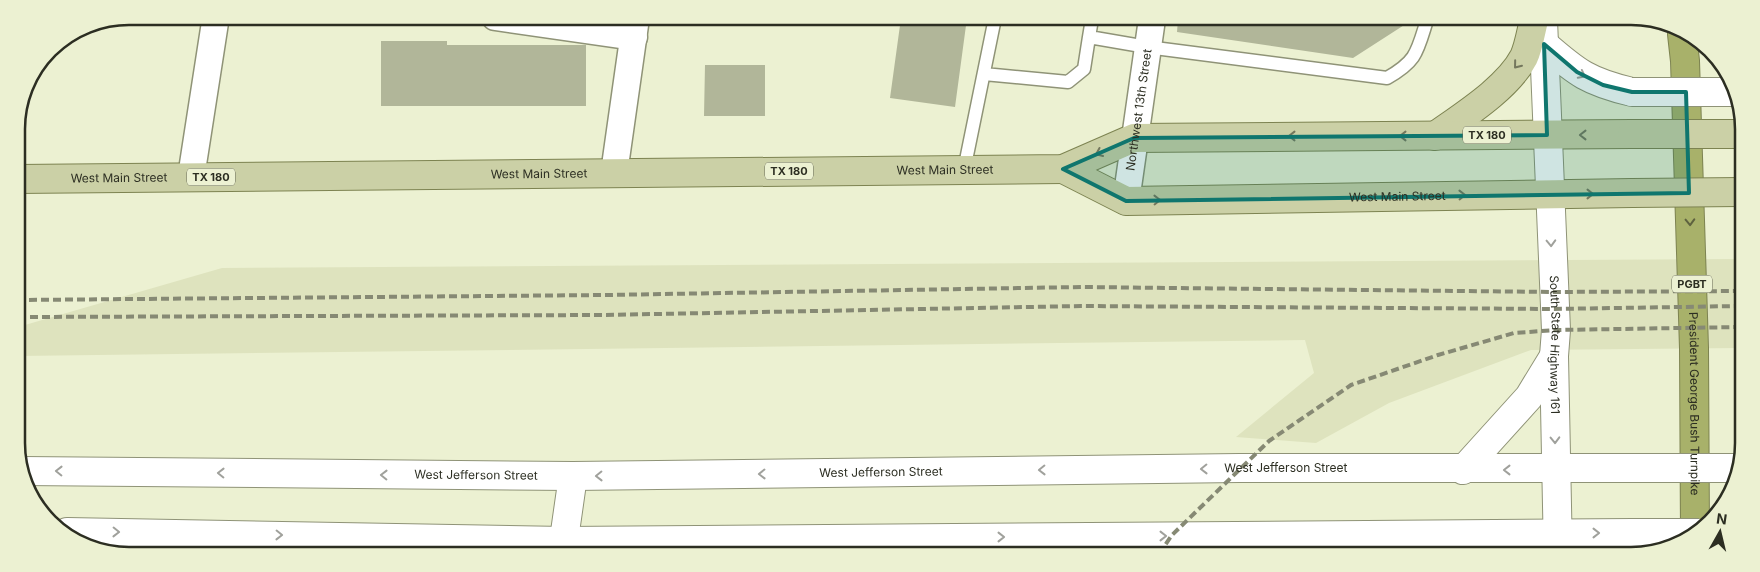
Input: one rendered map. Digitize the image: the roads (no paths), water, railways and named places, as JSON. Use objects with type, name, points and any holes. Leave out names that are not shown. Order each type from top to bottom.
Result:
[{"type":"highway","name":"President George Bush Turnpike","points":[[1683,39],[1685,61],[1694,348],[1697,507]]},
{"type":"main road","points":[[1434,136],[1483,103],[1524,57],[1540,28],[1576,72],[1603,85],[1632,92],[1727,92]]},
{"type":"main road","name":"South State Highway 161","points":[[1540,28],[1556,330],[1554,356],[1558,544]]},
{"type":"main road","name":"West Main Street","points":[[25,179],[1063,169],[1134,138],[1735,134]]},
{"type":"main road","name":"West Main Street","points":[[1063,169],[1126,201],[1735,192]]},
{"type":"main road","points":[[1463,470],[1529,397],[1554,356]]},
{"type":"main road","name":"West Jefferson Street","points":[[29,471],[573,476],[1239,468],[1556,470],[1731,468]]},
{"type":"main road","points":[[563,547],[573,476]]},
{"type":"main road","points":[[76,532],[563,547],[1438,533],[1558,544],[1633,533],[1682,533]]},
{"type":"main road","points":[[1438,533],[1465,547]]},
{"type":"street","points":[[191,178],[215,25]]},
{"type":"street","points":[[607,25],[635,27],[614,173]]},
{"type":"street","name":"Northwest 13th Street","points":[[1126,201],[1151,25]]},
{"type":"lane","points":[[964,170],[994,25]]},
{"type":"lane","points":[[984,74],[1068,82],[1084,69],[1091,25]]},
{"type":"lane","points":[[1089,37],[1148,47],[1387,78],[1407,67],[1417,52],[1425,25]]},
{"type":"railway","points":[[25,300],[606,295],[1082,287],[1553,292],[1735,291]]},
{"type":"railway","points":[[25,317],[603,315],[1081,306],[1554,309],[1735,306]]},
{"type":"railway","points":[[1164,547],[1172,535],[1269,441],[1351,385],[1438,355],[1514,333],[1556,330],[1735,327]]}]
